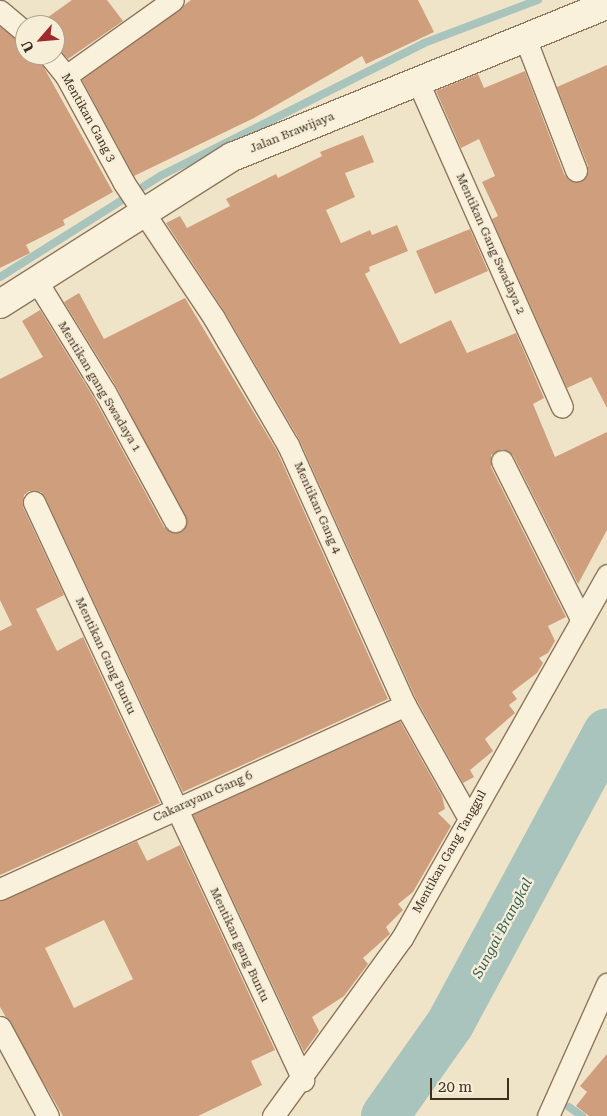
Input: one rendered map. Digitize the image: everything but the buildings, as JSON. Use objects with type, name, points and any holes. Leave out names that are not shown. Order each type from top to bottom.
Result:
[{"type":"main road","name":"Jalan Brawijaya","points":[[0,304],[140,206],[232,157],[607,5]]},
{"type":"street","points":[[66,76],[173,0]]},
{"type":"street","points":[[0,11],[15,24]]},
{"type":"street","points":[[525,38],[576,170]]},
{"type":"street","name":"Mentikan Gang 3","points":[[57,65],[66,76],[124,183],[140,206]]},
{"type":"street","name":"Mentikan Gang Swadaya 2","points":[[418,82],[562,407]]},
{"type":"street","name":"Mentikan Gang 4","points":[[140,206],[214,318],[288,445],[405,705],[468,817]]},
{"type":"street","name":"Mentikan gang Swadaya 1","points":[[36,280],[105,392],[175,521]]},
{"type":"street","points":[[502,461],[581,619]]},
{"type":"street","name":"Mentikan Gang Buntu","points":[[34,502],[176,810]]},
{"type":"street","name":"Mentikan Gang Tanggul","points":[[273,1116],[303,1080],[402,938],[468,817],[607,575]]},
{"type":"street","name":"Cakarayam Gang 6","points":[[0,889],[405,705]]},
{"type":"street","name":"Mentikan gang Buntu","points":[[176,810],[303,1080]]},
{"type":"street","points":[[548,1116],[607,984]]},
{"type":"street","points":[[0,1027],[48,1116]]},
{"type":"waterway","points":[[0,277],[162,175],[424,43],[538,0]]},
{"type":"waterway","name":"Sungai Brangkal","points":[[385,1116],[450,1024],[607,733]]},
{"type":"waterway","points":[[569,1107],[582,1116]]}]
